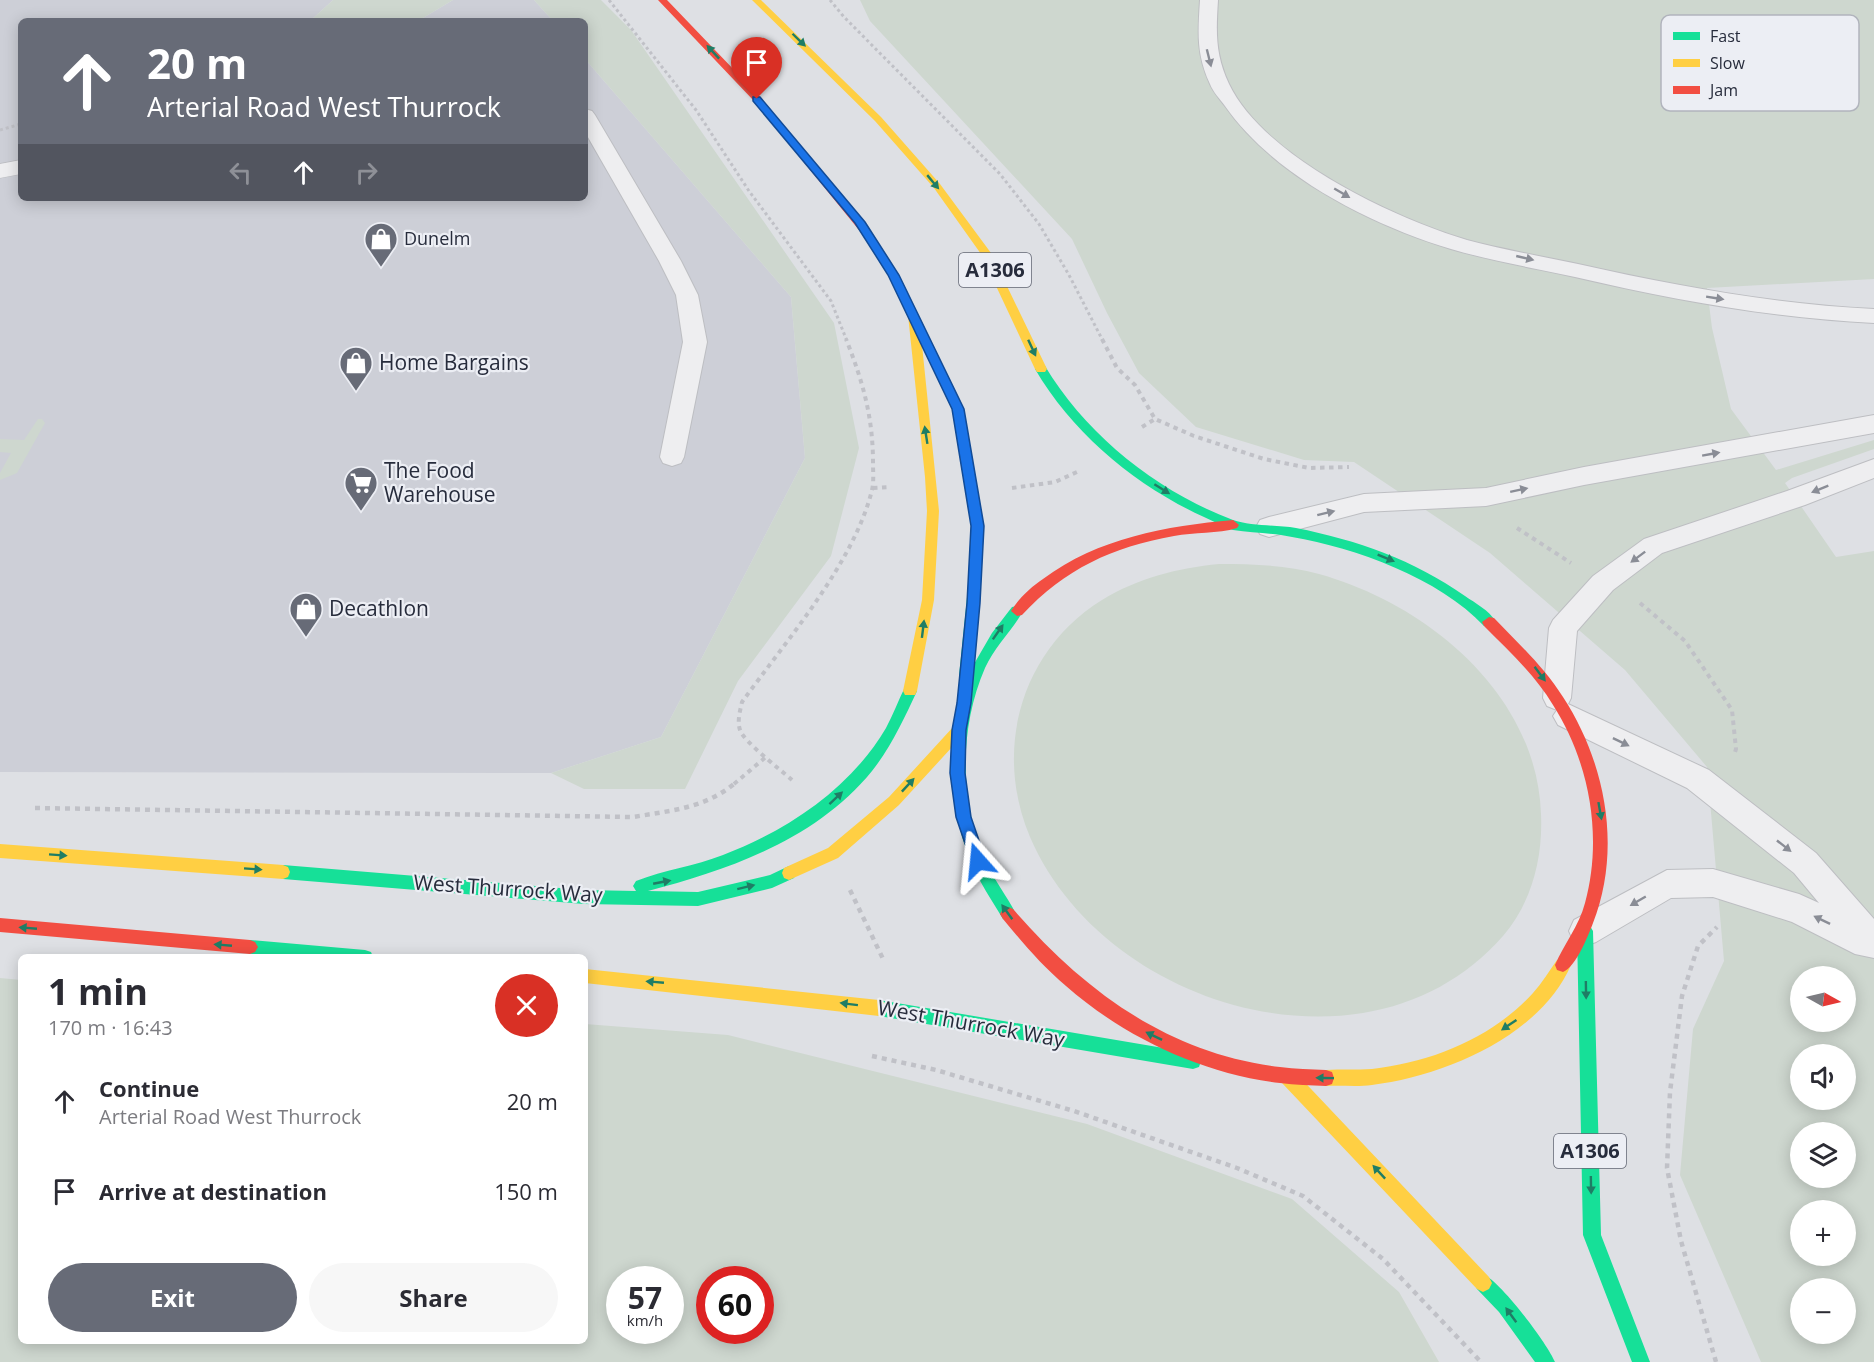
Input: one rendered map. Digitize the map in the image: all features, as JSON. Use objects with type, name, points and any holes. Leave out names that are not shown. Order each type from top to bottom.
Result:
[{"type":"main road","points":[[662,0],[757,99],[853,213],[894,275],[958,409],[977,526],[974,603],[959,730],[957,773],[963,817],[978,861],[1002,905],[1033,948],[1074,986],[1120,1020],[1181,1050],[1248,1070],[1288,1077],[1331,1079],[1374,1077],[1414,1069],[1462,1052],[1488,1039],[1519,1018],[1558,978],[1585,932],[1599,887],[1603,860],[1602,822],[1596,786],[1585,750],[1563,707],[1532,663],[1468,604],[1431,580],[1392,560],[1352,545],[1311,534],[1269,527],[1233,525],[1167,531],[1135,538],[1105,549],[1051,579],[1013,614],[988,646],[974,673],[964,703]]},
{"type":"main road","name":"A1306","points":[[756,0],[878,119],[937,186],[986,253],[1047,381],[1086,429],[1162,490],[1233,525]]},
{"type":"main road","points":[[584,897],[675,879],[749,851],[816,816],[846,788],[892,733],[904,709],[923,634],[932,536],[932,485],[914,314]]},
{"type":"main road","name":"West Thurrock Way","points":[[0,851],[584,897],[698,898],[772,881],[833,853],[894,801],[959,730]]},
{"type":"main road","points":[[0,925],[331,954]]},
{"type":"main road","name":"A1306","points":[[1585,932],[1592,1235],[1641,1362]]},
{"type":"main road","name":"West Thurrock Way","points":[[588,976],[907,1011],[1248,1070]]},
{"type":"main road","points":[[1288,1077],[1505,1306],[1546,1362]]},
{"type":"street","points":[[0,171],[18,168]]},
{"type":"lane","points":[[1209,0],[1205,15],[1206,48],[1213,72],[1227,96],[1245,121],[1269,144],[1307,174],[1350,198],[1447,240],[1614,279],[1764,305],[1841,315],[1874,316]]},
{"type":"lane","points":[[588,120],[670,261],[687,295],[695,342],[672,457]]},
{"type":"lane","points":[[1269,527],[1364,503],[1486,497],[1584,476],[1874,424]]},
{"type":"lane","points":[[1874,468],[1796,498],[1653,546],[1603,583],[1563,628],[1563,707],[1698,779],[1805,863],[1874,945]]},
{"type":"lane","points":[[1585,932],[1667,884],[1713,883],[1799,909],[1874,945]]},
{"type":"path","points":[[609,0],[696,110],[749,191],[831,300],[863,383],[873,431],[873,488],[860,525],[837,570],[742,702],[738,717],[740,730],[746,742],[767,756],[804,792],[816,816]]},
{"type":"path","points":[[0,130],[18,125]]},
{"type":"path","points":[[970,487],[1010,488],[1068,478],[1109,448],[1155,419]]},
{"type":"path","points":[[873,488],[932,485]]},
{"type":"path","points":[[26,808],[633,817],[692,807],[727,790],[767,756]]},
{"type":"path","points":[[833,853],[936,1070]]},
{"type":"path","points":[[868,1055],[936,1070],[1074,1111],[1237,1168],[1303,1196],[1383,1259],[1481,1362]]},
{"type":"shaded area","points":[[0,0],[333,0],[313,18],[18,18],[18,201],[588,201],[588,62],[791,297],[805,458],[661,737],[551,773],[0,772]]},
{"type":"shaded area","points":[[333,0],[453,0],[423,18],[313,18]]},
{"type":"shaded area","points":[[453,0],[534,0],[550,18],[423,18]]},
{"type":"shaded area","points":[[534,0],[601,0],[631,30],[834,323],[859,448],[831,556],[738,681],[685,789],[584,789],[551,773],[661,737],[805,458],[791,297],[588,62],[588,18],[550,18]]},
{"type":"shaded area","points":[[860,0],[1874,0],[1874,279],[1707,288],[1712,328],[1731,409],[1776,470],[1874,440],[1874,449],[1792,478],[1785,483],[1836,557],[1874,551],[1874,1362],[1761,1362],[1680,1175],[1693,1029],[1724,961],[1707,767],[1625,670],[1490,553],[1354,462],[1304,460],[1196,427],[1139,373],[1072,239],[870,21]]},
{"type":"shaded area","points":[[38,419],[42,419],[45,423],[17,473],[0,480],[0,473],[11,453],[0,452],[0,439],[24,440]]},
{"type":"shaded area","points":[[1219,564],[1244,564],[1307,571],[1359,588],[1399,607],[1436,631],[1469,660],[1497,693],[1520,730],[1535,770],[1541,814],[1540,847],[1534,879],[1513,923],[1489,951],[1457,976],[1422,996],[1363,1013],[1314,1017],[1264,1012],[1214,999],[1168,979],[1124,952],[1086,919],[1054,881],[1030,837],[1019,804],[1014,770],[1015,737],[1022,705],[1034,674],[1051,646],[1074,621],[1116,592],[1159,575]]},
{"type":"shaded area","points":[[0,978],[18,980],[18,1344],[588,1344],[588,1024],[728,1035],[1087,1124],[1292,1199],[1399,1292],[1439,1362],[0,1362]]},
{"type":"traffic: fast","points":[[1041,369],[1063,403],[1094,435],[1128,464],[1169,494],[1231,524]]},
{"type":"traffic: fast","points":[[1233,525],[1293,532],[1378,555],[1431,581],[1474,609],[1489,622]]},
{"type":"traffic: fast","points":[[966,676],[975,578]]},
{"type":"traffic: fast","points":[[1008,914],[981,868],[969,834],[962,806],[959,749],[962,720],[979,666],[996,636],[1017,611]]},
{"type":"traffic: fast","points":[[641,886],[726,861],[765,844],[802,823],[836,798],[866,768],[891,732],[910,691]]},
{"type":"traffic: fast","points":[[283,872],[584,897],[698,899],[772,881],[789,873]]},
{"type":"traffic: fast","points":[[1585,931],[1592,1235],[1641,1362]]},
{"type":"traffic: fast","points":[[250,947],[330,954]]},
{"type":"traffic: fast","points":[[879,1008],[1193,1061]]},
{"type":"traffic: fast","points":[[1483,1283],[1505,1306],[1546,1362]]},
{"type":"traffic: slow","points":[[756,0],[878,119],[937,186],[986,253],[1041,369]]},
{"type":"traffic: slow","points":[[867,233],[894,275],[958,409],[977,526],[975,578]]},
{"type":"traffic: slow","points":[[910,691],[928,600],[933,511],[913,314]]},
{"type":"traffic: slow","points":[[789,873],[833,853],[894,801],[959,730]]},
{"type":"traffic: slow","points":[[0,851],[283,872]]},
{"type":"traffic: slow","points":[[1326,1078],[1394,1074],[1440,1061],[1484,1042],[1523,1015],[1539,998],[1563,965]]},
{"type":"traffic: slow","points":[[588,976],[879,1008]]},
{"type":"traffic: slow","points":[[1288,1077],[1483,1283]]},
{"type":"traffic: jam","points":[[662,0],[757,99],[867,233]]},
{"type":"traffic: jam","points":[[1017,611],[1038,589],[1062,572],[1088,557],[1115,546],[1174,531],[1233,525]]},
{"type":"traffic: jam","points":[[1489,622],[1540,676],[1566,714],[1591,776],[1598,808],[1601,841],[1599,873],[1593,905],[1581,936],[1563,965]]},
{"type":"traffic: jam","points":[[1008,914],[1038,949],[1071,981],[1108,1009],[1148,1033],[1190,1052],[1234,1066],[1279,1075],[1326,1078]]},
{"type":"traffic: jam","points":[[0,925],[250,947]]},
{"type":"place","name":"Dunelm","points":[[381,268]]},
{"type":"place","name":"Home Bargains","points":[[356,392]]},
{"type":"place","name":"The Food Warehouse","points":[[361,512]]},
{"type":"place","name":"Decathlon","points":[[306,638]]},
{"type":"route","points":[[757,99],[860,222],[894,275],[958,409],[977,526],[974,603],[959,730],[957,773],[963,817],[978,861]]}]
